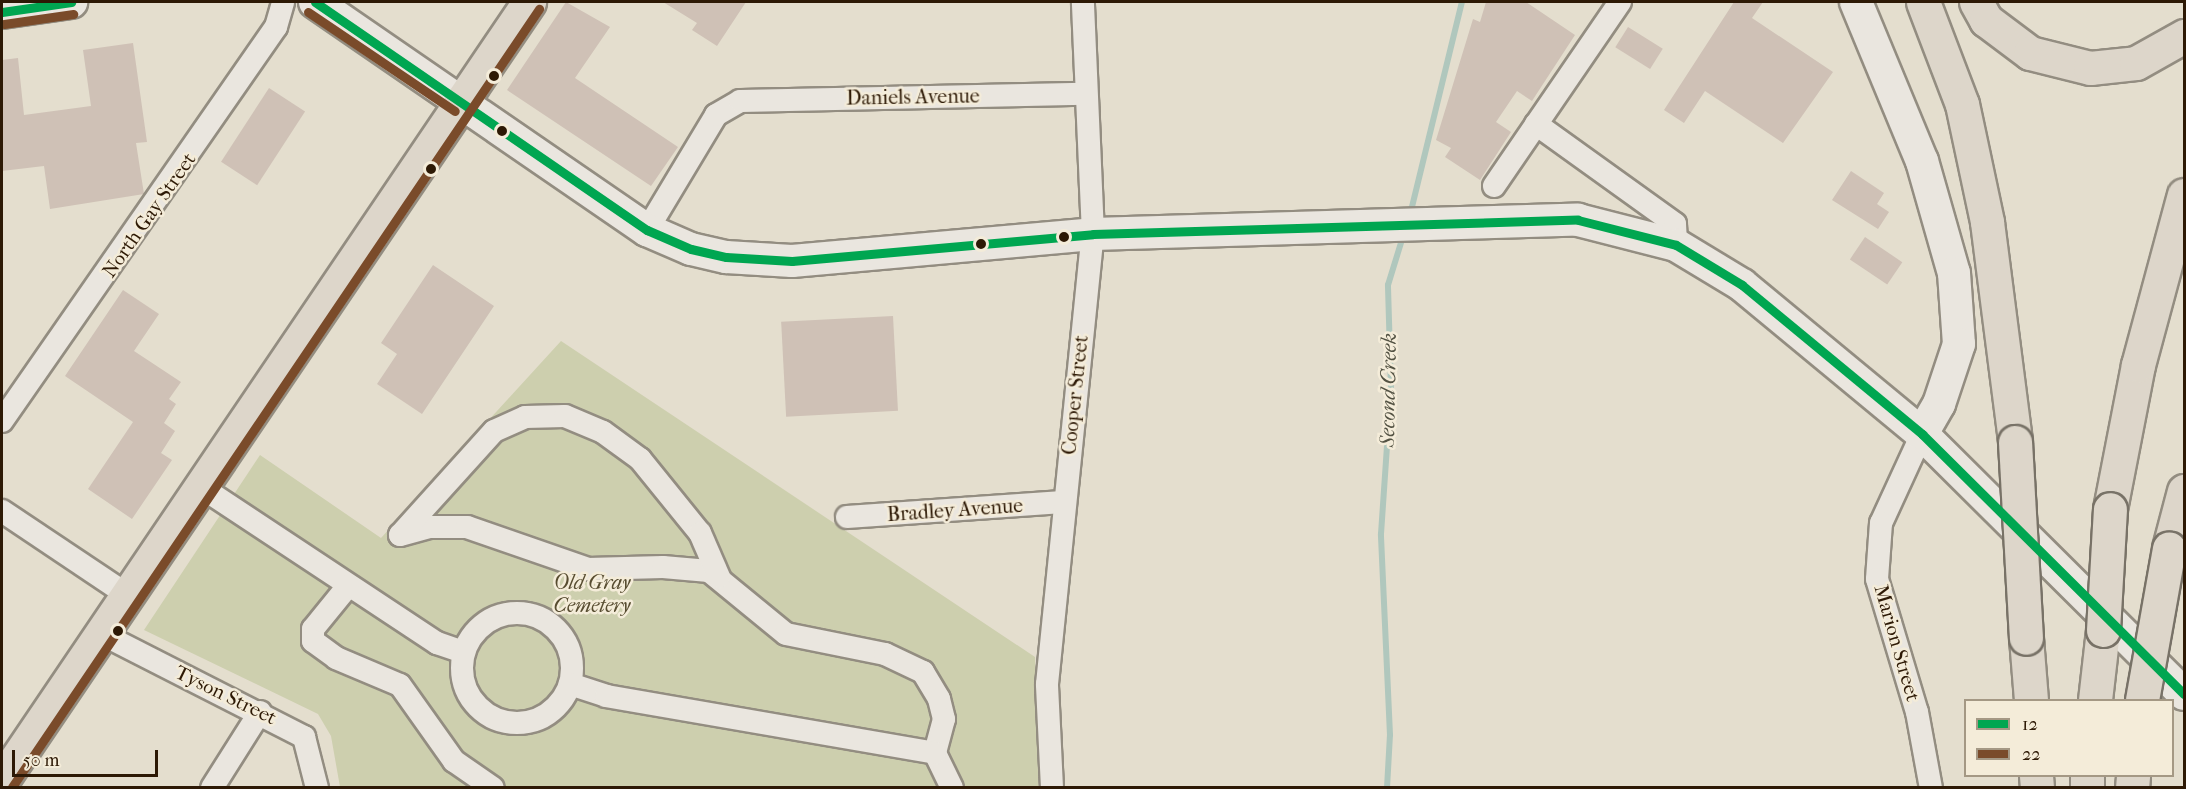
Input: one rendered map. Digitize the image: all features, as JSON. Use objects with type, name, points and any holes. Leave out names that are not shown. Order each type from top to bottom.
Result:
[{"type":"main road","points":[[2,780],[529,2]]},
{"type":"main road","points":[[1923,2],[1962,104],[1987,222],[2015,442],[2031,699]]},
{"type":"main road","points":[[1976,2],[1986,20],[2030,53],[2090,68],[2136,63],[2184,36]]},
{"type":"main road","points":[[2095,699],[2138,366],[2184,195]]},
{"type":"main road","points":[[2118,514],[2184,284]]},
{"type":"main road","points":[[2142,699],[2169,548],[2184,491]]},
{"type":"street","points":[[2,12],[71,2]]},
{"type":"street","name":"North Gay Street","points":[[2,421],[276,27],[283,2]]},
{"type":"street","points":[[315,2],[462,101],[646,230],[691,249],[774,262],[1093,234],[1578,220],[1676,245],[1742,285],[1922,434],[2184,694]]},
{"type":"street","name":"Cooper Street","points":[[1052,788],[1047,684],[1062,502],[1093,234],[1085,94],[1083,2]]},
{"type":"street","points":[[1494,186],[1620,2]]},
{"type":"street","points":[[1856,2],[1922,161],[1954,273],[1959,344],[1939,404],[1922,434]]},
{"type":"street","name":"Daniels Avenue","points":[[646,230],[716,115],[740,101],[1085,94]]},
{"type":"street","points":[[1536,124],[1675,224],[1676,245]]},
{"type":"street","points":[[719,577],[700,533],[640,459],[603,432],[565,416],[525,417],[505,424],[400,535],[430,527],[467,527],[588,568],[695,568],[719,577],[786,634],[885,654],[923,672],[934,686],[944,719],[935,753],[952,788]]},
{"type":"street","name":"Marion Street","points":[[1922,434],[1881,523],[1877,579],[1917,712],[1930,788]]},
{"type":"street","points":[[201,487],[437,643],[463,652]]},
{"type":"street","name":"Bradley Avenue","points":[[847,517],[1062,502]]},
{"type":"street","points":[[2,511],[126,594]]},
{"type":"street","points":[[348,586],[313,629],[313,642],[336,658],[400,685],[454,761],[493,788]]},
{"type":"street","points":[[515,612],[532,614],[548,622],[569,649],[570,684],[551,712],[518,724],[501,722],[472,702],[464,687],[463,652],[470,637],[490,620],[515,612]]},
{"type":"street","name":"Tyson Street","points":[[100,633],[260,712],[304,737],[317,788]]},
{"type":"street","points":[[570,684],[606,696],[935,753]]},
{"type":"street","points":[[213,788],[260,712]]},
{"type":"green space","name":"Old Gray Cemetery","points":[[561,341],[1035,657],[1039,787],[340,787],[331,736],[318,714],[144,630],[260,455],[381,538]]},
{"type":"building","points":[[566,2],[610,27],[575,78],[678,147],[651,186],[507,90]]},
{"type":"building","points":[[663,2],[746,2],[717,46],[692,30],[697,23]]},
{"type":"building","points":[[1486,2],[1526,2],[1575,35],[1532,101],[1517,91],[1496,122],[1511,132],[1480,180],[1445,157],[1451,148],[1436,140],[1473,19],[1480,22]]},
{"type":"building","points":[[1734,2],[1763,2],[1752,18],[1833,72],[1783,143],[1705,91],[1684,123],[1664,110]]},
{"type":"building","points":[[1628,27],[1663,49],[1650,69],[1615,47]]},
{"type":"building","points":[[133,43],[147,142],[136,143],[144,194],[50,209],[44,166],[2,171],[2,60],[18,58],[24,115],[91,106],[83,50]]},
{"type":"building","points":[[269,88],[305,111],[257,185],[221,162]]},
{"type":"building","points":[[1851,171],[1884,193],[1877,204],[1889,212],[1878,229],[1832,200]]},
{"type":"building","points":[[1865,237],[1902,262],[1887,285],[1850,259]]},
{"type":"building","points":[[433,265],[494,306],[422,414],[377,384],[397,354],[381,343]]},
{"type":"building","points":[[123,290],[159,314],[134,351],[181,382],[169,399],[176,404],[164,423],[175,431],[161,453],[172,460],[132,519],[88,489],[133,422],[65,376]]},
{"type":"building","points":[[893,316],[898,411],[786,417],[781,322]]},
{"type":"waterway","name":"Second Creek","points":[[1410,215],[1462,2]]},
{"type":"waterway","name":"Second Creek","points":[[1387,788],[1390,735],[1381,534],[1391,388],[1388,285],[1404,233]]},
{"type":"transit line","name":"12","points":[[2,12],[71,2]]},
{"type":"transit line","name":"12","points":[[315,2],[647,230],[691,249],[726,257],[792,261],[1093,234],[1578,220],[1676,245],[1742,285],[1922,434],[2184,694]]},
{"type":"transit line","name":"22","points":[[12,787],[539,9]]},
{"type":"transit line","name":"22","points":[[308,12],[455,111]]},
{"type":"transit line","name":"22","points":[[4,24],[73,14]]}]
